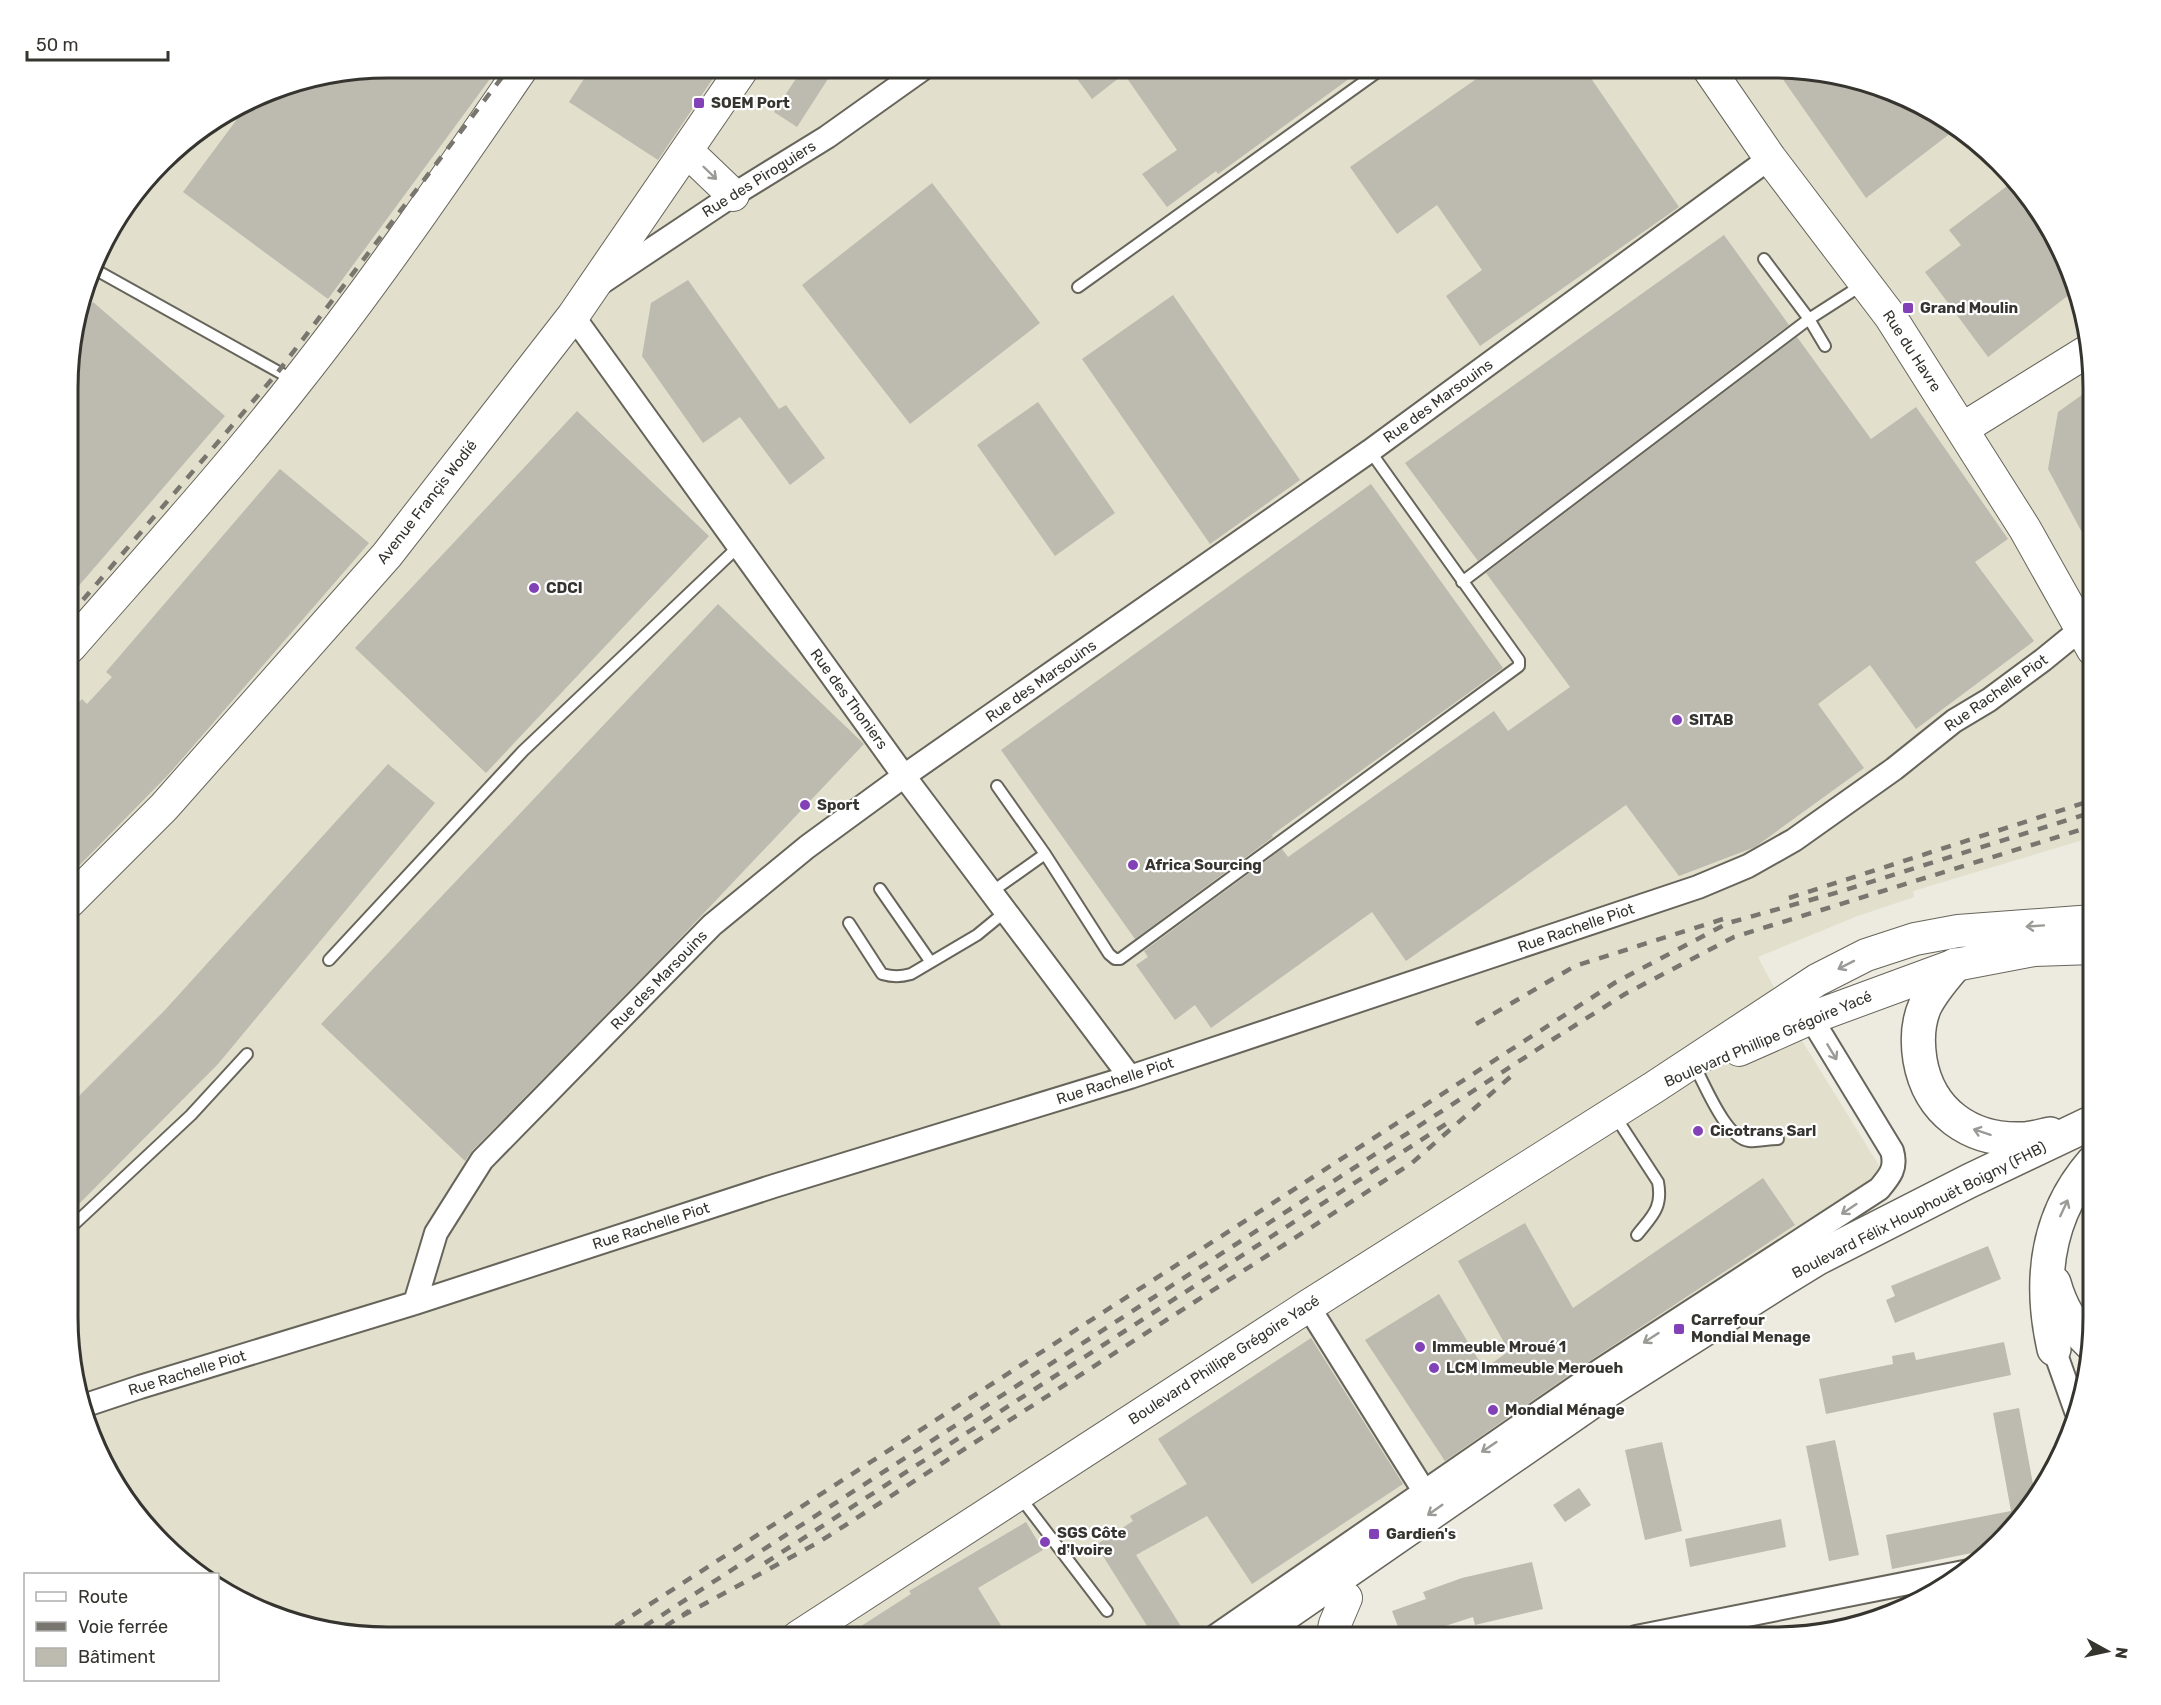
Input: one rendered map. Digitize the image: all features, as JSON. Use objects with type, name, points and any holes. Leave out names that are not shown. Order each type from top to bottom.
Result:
[{"type":"main road","points":[[1955,965],[1937,986],[1925,1006],[1918,1031],[1922,1070],[1930,1094],[1948,1116],[1968,1128],[1997,1137],[2023,1139],[2083,1132]]},
{"type":"main road","name":"Boulevard Félix Houphouët Boigny (FHB)","points":[[1265,1627],[1581,1408],[1818,1258],[1969,1181],[2083,1134]]},
{"type":"main road","name":"Boulevard Félix Houphouët Boigny (FHB)","points":[[1303,1627],[1624,1402],[1820,1280],[1980,1196],[2083,1135]]},
{"type":"main road","points":[[2054,1349],[2047,1319],[2048,1259],[2061,1214],[2083,1175]]},
{"type":"main road","points":[[2048,1259],[2059,1303],[2082,1335]]},
{"type":"main road","points":[[1680,1319],[1734,1311]]},
{"type":"street","points":[[78,638],[297,382],[417,221],[515,78]]},
{"type":"street","name":"Avenue Françis Wodié","points":[[78,893],[164,807],[387,555],[573,316],[736,78]]},
{"type":"street","name":"Rue des Piroguiers","points":[[592,288],[733,195],[827,137],[910,78]]},
{"type":"street","name":"Rue du Havre","points":[[1715,78],[1770,158],[1890,316],[2025,529],[2083,633]]},
{"type":"street","points":[[687,150],[733,195]]},
{"type":"street","name":"Rue des Marsouins","points":[[415,1303],[436,1233],[482,1160],[712,925],[807,847],[904,776],[1370,451],[1770,158]]},
{"type":"street","name":"Rue des Thoniers","points":[[573,316],[904,776],[1130,1077]]},
{"type":"street","points":[[1962,429],[2081,355]]},
{"type":"street","name":"Rue Rachelle Piot","points":[[91,1403],[415,1303],[774,1186],[1130,1077],[1698,887],[1748,866],[1794,840],[1872,785],[1954,722],[1989,700],[2043,660],[2083,642]]},
{"type":"street","name":"Boulevard Phillipe Grégoire Yacé","points":[[813,1627],[1308,1306],[1653,1088],[1817,980],[1866,955],[1915,939],[1958,931],[2083,922]]},
{"type":"street","name":"Boulevard Phillipe Grégoire Yacé","points":[[1653,1088],[1811,1018],[1955,965],[2034,950],[2083,948]]},
{"type":"street","points":[[1811,1018],[1810,999],[1817,980]]},
{"type":"street","name":"Boulevard Félix Houphouët Boigny (FHB)","points":[[1228,1627],[1599,1371],[1879,1189],[1893,1171],[1892,1151],[1811,1018]]},
{"type":"street","points":[[1308,1306],[1424,1491]]},
{"type":"street","points":[[2054,1349],[2072,1399]]},
{"type":"street","points":[[1686,1627],[1943,1576]]},
{"type":"street","points":[[1334,1627],[1346,1598]]},
{"type":"lane","points":[[1078,286],[1369,78]]},
{"type":"lane","points":[[1764,259],[1809,319],[1825,346]]},
{"type":"lane","points":[[101,273],[297,382]]},
{"type":"lane","points":[[1462,582],[1809,319],[1865,283]]},
{"type":"lane","points":[[997,786],[1045,854],[1109,954],[1115,959],[1120,959],[1519,666],[1519,660],[1370,451]]},
{"type":"lane","points":[[329,960],[524,751],[739,546]]},
{"type":"lane","points":[[990,893],[1045,854]]},
{"type":"lane","points":[[880,889],[930,961]]},
{"type":"lane","points":[[849,923],[882,974],[901,977],[911,974],[977,935],[1005,912]]},
{"type":"lane","points":[[78,1221],[191,1114],[248,1054]]},
{"type":"lane","points":[[1696,1069],[1725,1123],[1739,1137],[1747,1141],[1778,1139]]},
{"type":"lane","points":[[1613,1113],[1658,1182],[1660,1193],[1658,1208],[1637,1235]]},
{"type":"lane","points":[[1018,1494],[1107,1611]]},
{"type":"shaded area","points":[[388,78],[1773,78],[1834,84],[1873,94],[1910,110],[1962,142],[2006,184],[2031,216],[2051,251],[2067,288],[2080,347],[2083,388],[2083,840],[1913,891],[1914,897],[1855,917],[1758,957],[1801,1039],[1883,1172],[1213,1627],[388,1627],[347,1624],[288,1611],[251,1595],[219,1577],[219,1573],[213,1573],[199,1563],[155,1521],[142,1506],[120,1472],[94,1417],[84,1378],[79,1337],[78,388],[84,327],[94,288],[110,251],[142,199],[184,155],[199,142],[233,120],[288,94],[327,84]]},
{"type":"building","points":[[491,78],[328,299],[183,192],[239,117],[288,94],[327,84],[368,79]]},
{"type":"building","points":[[585,78],[713,78],[658,160],[569,102]]},
{"type":"building","points":[[796,78],[829,78],[797,127],[774,112]]},
{"type":"building","points":[[1076,78],[1119,78],[1092,99]]},
{"type":"building","points":[[1127,78],[1350,78],[1218,174],[1216,171],[1167,207],[1142,174],[1177,150]]},
{"type":"building","points":[[1478,78],[1591,78],[1679,207],[1480,346],[1446,296],[1482,270],[1437,205],[1397,234],[1350,167]]},
{"type":"building","points":[[1782,78],[1834,84],[1873,94],[1910,110],[1950,134],[1866,198]]},
{"type":"building","points":[[932,183],[1040,323],[910,424],[802,285]]},
{"type":"building","points":[[2007,186],[2041,233],[2069,295],[1988,357],[1925,272],[1961,245],[1949,230]]},
{"type":"building","points":[[1724,235],[1789,325],[1478,561],[1405,463]]},
{"type":"building","points":[[688,280],[779,409],[786,405],[825,458],[790,485],[740,417],[703,443],[642,356],[651,303]]},
{"type":"building","points":[[1173,295],[1300,480],[1210,544],[1082,359]]},
{"type":"building","points":[[93,302],[225,416],[78,587],[78,388],[81,347],[89,306]]},
{"type":"building","name":"SITAB","points":[[1797,337],[1871,439],[1916,407],[2008,539],[1975,562],[2034,641],[1916,729],[1870,665],[1818,704],[1864,768],[1755,847],[1679,876],[1626,805],[1406,961],[1372,912],[1211,1028],[1195,1005],[1175,1020],[1136,965],[1148,957],[1144,951],[1282,849],[1288,857],[1494,711],[1508,731],[1570,687],[1486,573]]},
{"type":"building","points":[[2083,394],[2083,534],[2048,469],[2058,412]]},
{"type":"building","points":[[1038,402],[1115,513],[1055,556],[977,445]]},
{"type":"building","points":[[577,411],[709,536],[486,773],[355,648]]},
{"type":"building","points":[[280,469],[369,543],[168,775],[78,867],[78,703],[82,699],[87,704],[112,677],[106,672]]},
{"type":"building","points":[[1371,484],[1503,668],[1272,835],[1273,837],[1135,939],[1001,750]]},
{"type":"building","points":[[718,604],[864,744],[668,951],[472,1151],[465,1161],[321,1024]]},
{"type":"building","points":[[388,764],[435,803],[218,1064],[78,1205],[78,1097],[165,1010]]},
{"type":"building","points":[[1763,1178],[1795,1225],[1591,1360],[1445,1461],[1365,1340],[1439,1294],[1484,1369],[1509,1351],[1458,1261],[1525,1223],[1573,1308]]},
{"type":"building","points":[[1988,1246],[2001,1279],[1895,1323],[1886,1300],[1895,1296],[1891,1286]]},
{"type":"building","points":[[1311,1338],[1403,1484],[1252,1584],[1207,1516],[1136,1555],[1181,1627],[1148,1627],[1096,1545],[1133,1521],[1130,1516],[1187,1484],[1158,1439]]},
{"type":"building","points":[[2004,1342],[2011,1375],[1826,1414],[1819,1379],[1893,1364],[1892,1356],[1914,1352],[1916,1360]]},
{"type":"building","points":[[2019,1408],[2033,1485],[2031,1489],[2006,1521],[1974,1553],[1892,1569],[1886,1535],[2011,1511],[1993,1413]]},
{"type":"building","points":[[1835,1440],[1859,1555],[1829,1561],[1806,1446]]},
{"type":"building","points":[[1662,1442],[1682,1531],[1645,1540],[1625,1450]]},
{"type":"building","points":[[1579,1488],[1591,1505],[1565,1522],[1553,1505]]},
{"type":"building","points":[[1781,1519],[1786,1547],[1690,1567],[1685,1539]]},
{"type":"building","points":[[1026,1522],[1043,1550],[978,1588],[1002,1627],[860,1627],[911,1594],[909,1591]]},
{"type":"building","points":[[1532,1562],[1543,1609],[1475,1625],[1473,1617],[1442,1627],[1398,1627],[1392,1611],[1426,1599],[1423,1592],[1462,1578]]},
{"type":"railway","points":[[78,606],[278,372],[501,78]]},
{"type":"railway","points":[[1789,898],[2083,803]]},
{"type":"railway","points":[[615,1627],[1616,982],[1728,923],[1839,892],[2083,815]]},
{"type":"railway","points":[[643,1627],[1625,994],[1734,937],[2083,829]]},
{"type":"railway","points":[[1476,1024],[1575,966],[1723,919]]},
{"type":"railway","points":[[682,1616],[819,1542],[1412,1163],[1517,1071]]},
{"type":"railway","points":[[765,1563],[1449,1122]]},
{"type":"railway","points":[[664,1627],[689,1611]]},
{"type":"place","name":"SOEM Port","points":[[699,103]]},
{"type":"place","name":"Grand Moulin","points":[[1908,308]]},
{"type":"place","name":"CDCI","points":[[534,588]]},
{"type":"place","name":"SITAB","points":[[1677,720]]},
{"type":"place","name":"Sport","points":[[805,805]]},
{"type":"place","name":"Africa Sourcing","points":[[1133,865]]},
{"type":"place","name":"Cicotrans Sarl","points":[[1698,1131]]},
{"type":"place","name":"Carrefour Mondial Menage","points":[[1679,1329]]},
{"type":"place","name":"Immeuble Mroué 1","points":[[1420,1347]]},
{"type":"place","name":"LCM Immeuble Meroueh","points":[[1434,1368]]},
{"type":"place","name":"Mondial Ménage","points":[[1493,1410]]},
{"type":"place","name":"Gardien's","points":[[1374,1534]]},
{"type":"place","name":"SGS Côte d'Ivoire","points":[[1045,1542]]}]
